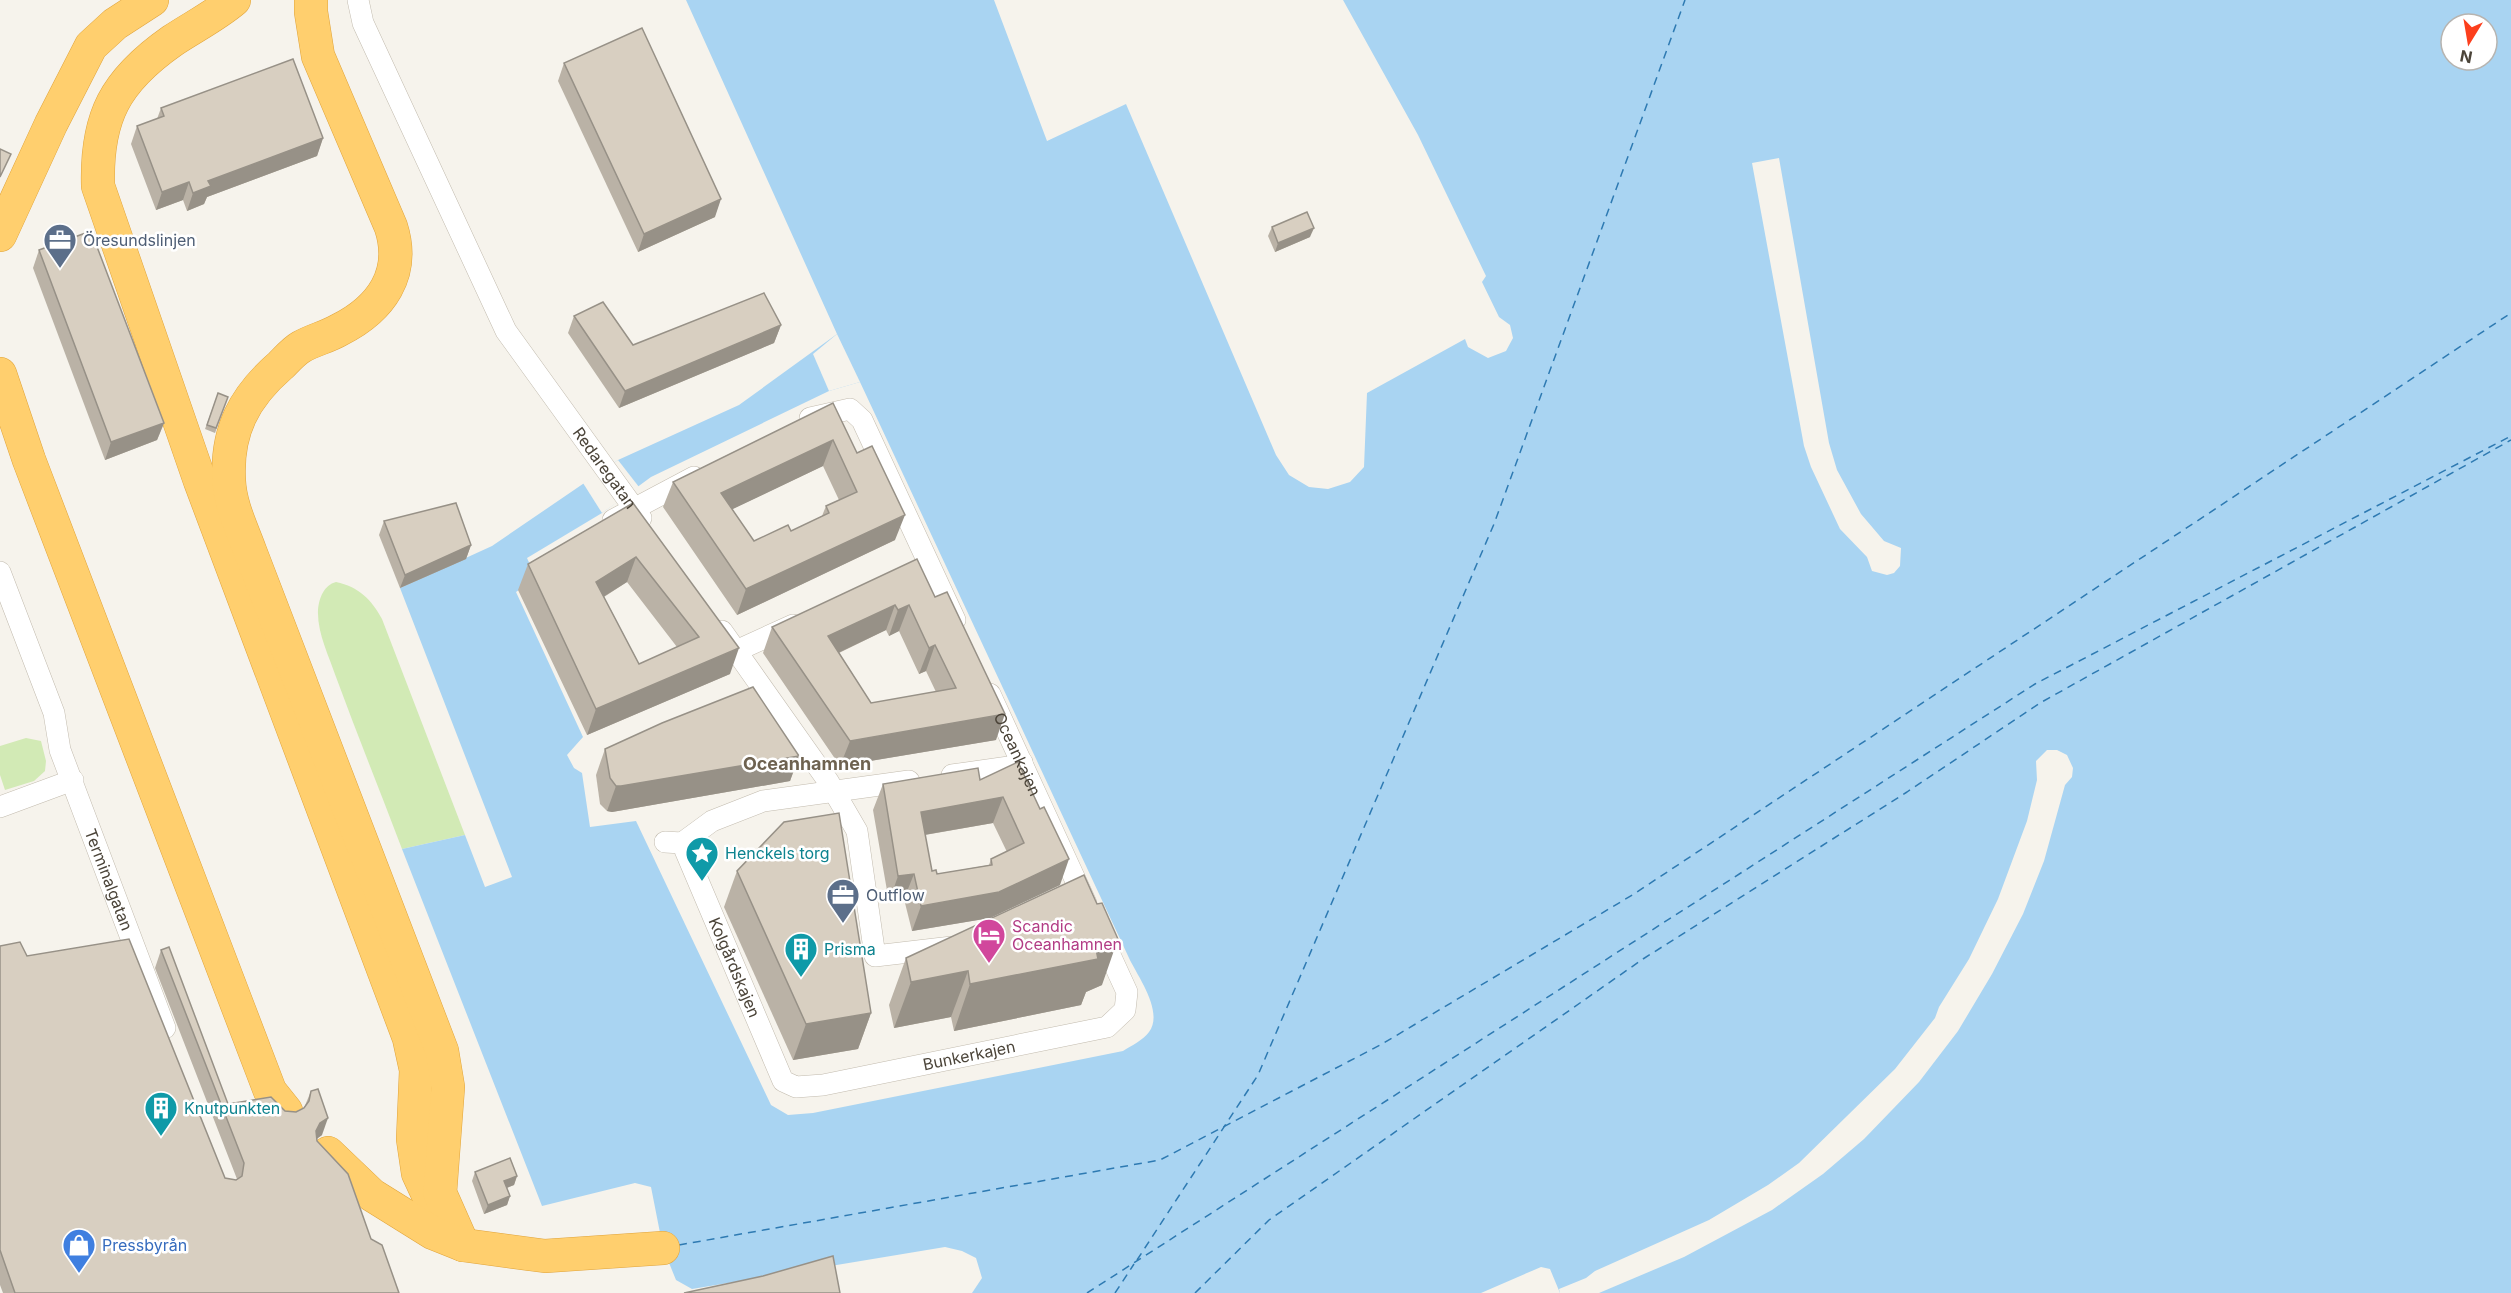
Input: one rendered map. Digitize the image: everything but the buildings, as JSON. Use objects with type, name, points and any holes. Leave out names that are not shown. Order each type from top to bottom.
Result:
[{"type":"highway","points":[[0,235],[51,124],[91,46],[115,24],[152,0]]},
{"type":"highway","points":[[234,0],[152,57],[123,87],[103,124],[97,152],[98,186],[200,480],[409,1038],[416,1070],[413,1140],[418,1173],[456,1243]]},
{"type":"highway","points":[[311,0],[318,56],[391,227],[397,244],[396,258],[390,284],[373,307],[341,330],[300,347],[246,401],[231,442],[229,483],[250,551],[442,1051],[448,1087],[440,1193],[456,1243]]},
{"type":"highway","points":[[0,375],[29,460],[270,1091],[286,1111]]},
{"type":"highway","points":[[328,1153],[372,1196],[456,1243],[545,1256],[663,1248]]},
{"type":"street","name":"Redaregatan","points":[[358,0],[363,23],[506,331],[654,537]]},
{"type":"street","points":[[791,428],[812,417],[850,409],[862,420],[962,634]]},
{"type":"street","points":[[594,531],[630,503],[707,471]]},
{"type":"street","name":"Terminalgatan","points":[[0,572],[54,713],[60,750],[171,1045]]},
{"type":"street","points":[[709,613],[835,792],[857,831],[875,956],[970,945]]},
{"type":"street","points":[[736,651],[812,617]]},
{"type":"street","name":"Oceankajen","points":[[982,677],[1016,765],[1077,903],[1128,993],[1125,1010]]},
{"type":"street","points":[[742,699],[764,691]]},
{"type":"street","points":[[835,792],[1016,765]]},
{"type":"street","points":[[0,807],[73,780]]},
{"type":"street","name":"Kolgårdskajen","points":[[807,1086],[796,1087],[783,1081],[674,843],[712,822],[763,801],[835,792]]},
{"type":"street","name":"Bunkerkajen","points":[[807,1086],[1107,1027],[1125,1010]]},
{"type":"green space","points":[[336,582],[364,595],[382,619],[465,835],[402,849],[321,636],[318,619],[320,601],[325,589]]},
{"type":"green space","points":[[26,738],[41,741],[46,761],[45,771],[34,781],[5,790],[0,775],[0,746]]},
{"type":"water","points":[[686,0],[994,0],[1047,141],[1126,104],[1276,455],[1289,475],[1309,487],[1328,489],[1350,482],[1364,467],[1367,393],[1465,339],[1468,347],[1488,358],[1506,351],[1513,338],[1510,325],[1499,317],[1482,282],[1486,276],[1418,135],[1343,0],[2511,0],[2511,1293],[1560,1293],[1550,1269],[1541,1267],[1481,1293],[972,1293],[982,1278],[976,1258],[962,1251],[945,1247],[692,1289],[676,1280],[663,1248],[651,1187],[635,1183],[542,1206],[402,849],[465,835],[485,887],[512,877],[400,588],[492,546],[618,460],[739,405],[837,334]],"holes":[[[860,382],[1152,1005],[1153,1024],[1144,1038],[1123,1051],[813,1113],[788,1115],[771,1105],[636,821],[590,827],[582,773],[574,768],[567,755],[583,737],[516,592],[536,578],[527,558],[602,513],[651,477],[829,391]]]},
{"type":"pier","points":[[1779,158],[1829,443],[1837,470],[1861,514],[1884,541],[1901,548],[1900,566],[1894,573],[1887,575],[1872,571],[1867,557],[1840,529],[1811,467],[1804,446],[1752,163]]},
{"type":"pier","points":[[837,334],[860,382],[829,391],[813,354]]},
{"type":"pier","points":[[618,460],[639,487],[602,513],[583,483]]},
{"type":"pier","points":[[2047,750],[2057,750],[2067,755],[2073,768],[2072,777],[2065,785],[2044,861],[2023,914],[1992,974],[1958,1031],[1919,1082],[1864,1139],[1823,1174],[1772,1210],[1684,1257],[1599,1293],[1560,1293],[1559,1289],[1709,1220],[1768,1185],[1799,1163],[1895,1069],[1935,1018],[1939,1007],[1969,959],[1998,899],[2027,821],[2037,780],[2036,761]]},
{"type":"ferry route","points":[[1137,1260],[1258,1075],[1494,524],[1685,0]]},
{"type":"ferry route","points":[[679,1245],[1160,1160],[1382,1044],[1634,894],[2511,313]]},
{"type":"ferry route","points":[[1087,1293],[2035,684],[2511,436]]},
{"type":"ferry route","points":[[1195,1293],[1269,1220],[1643,959],[1907,792],[2040,703],[2511,440]]},
{"type":"ferry route","points":[[1115,1293],[1134,1264]]},
{"type":"place","name":"Öresundslinjen","points":[[60,269]]},
{"type":"place","name":"Henckels torg","points":[[702,882]]},
{"type":"place","name":"Outflow","points":[[843,924]]},
{"type":"place","name":"Scandic Oceanhamnen","points":[[989,964]]},
{"type":"place","name":"Prisma","points":[[801,978]]},
{"type":"place","name":"Knutpunkten","points":[[161,1137]]},
{"type":"place","name":"Pressbyrån","points":[[79,1274]]},
{"type":"district","name":"Oceanhamnen","points":[[807,764]]}]
